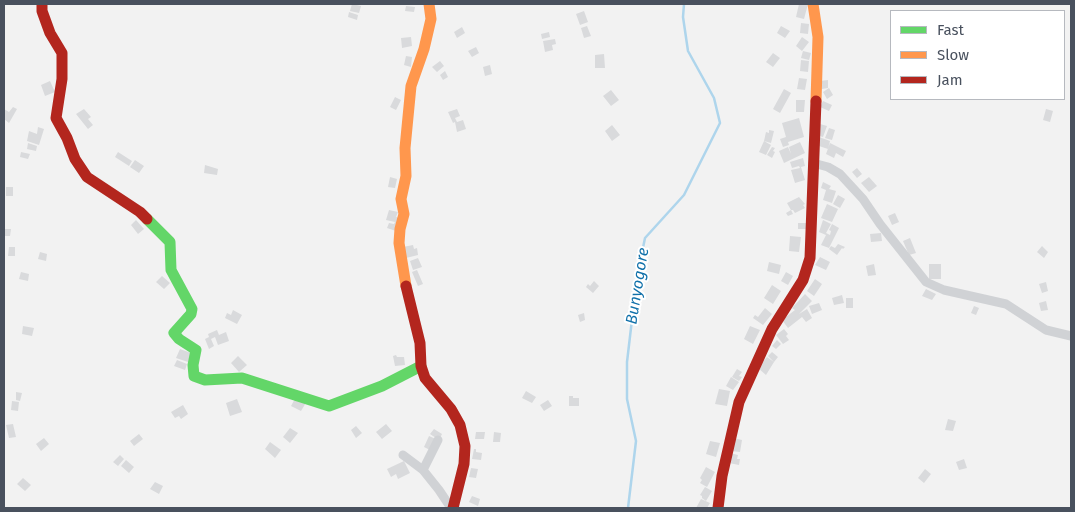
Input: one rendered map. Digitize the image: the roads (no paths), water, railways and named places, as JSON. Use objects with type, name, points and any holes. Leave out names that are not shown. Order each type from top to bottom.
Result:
[{"type":"street","points":[[42,4],[42,11],[50,33],[62,53],[61,88],[56,118],[68,138],[75,159],[87,177],[140,212],[170,242],[171,270],[192,309],[191,314],[174,333],[179,340],[196,350],[193,366],[194,376],[205,380],[242,378],[329,406],[382,386],[421,366]]},
{"type":"street","points":[[429,4],[431,19],[424,49],[411,86],[405,148],[406,176],[401,199],[404,214],[400,229],[401,258],[420,343],[421,366],[425,378],[451,409],[460,425],[465,446],[464,464],[452,508]]},
{"type":"street","points":[[718,508],[722,476],[739,402],[772,329],[804,280],[810,258],[818,37],[813,4]]},
{"type":"street","points":[[812,164],[828,167],[840,174],[863,199],[880,224],[926,282],[944,290],[1006,304],[1046,330],[1071,336]]},
{"type":"street","points":[[423,470],[438,440]]},
{"type":"street","points":[[403,455],[423,470],[452,508]]},
{"type":"waterway","name":"Bunyogore","points":[[628,508],[636,441],[627,399],[627,362],[637,277],[645,238],[684,195],[720,123],[714,98],[688,51],[683,17],[684,4]]}]
